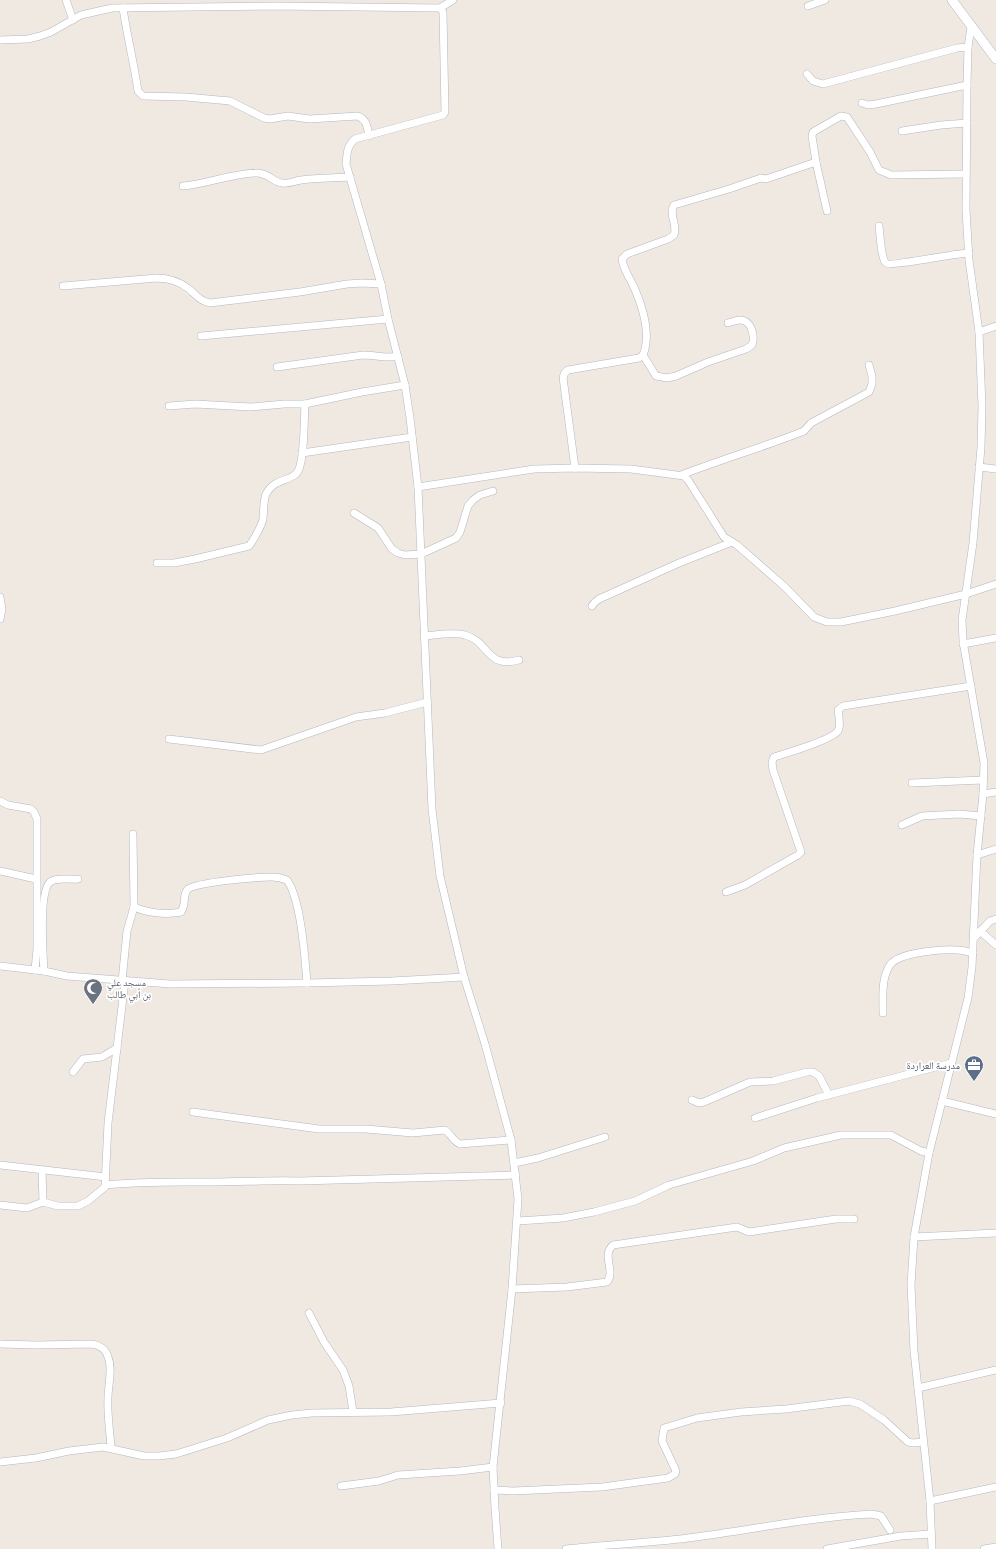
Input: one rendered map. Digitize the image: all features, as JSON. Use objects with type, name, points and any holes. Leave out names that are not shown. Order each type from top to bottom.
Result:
[{"type":"street","points":[[66,0],[73,20]]},
{"type":"street","points":[[0,40],[40,36],[51,32],[81,15],[97,10],[262,3],[440,8],[453,0]]},
{"type":"street","points":[[808,6],[825,0]]},
{"type":"street","points":[[952,0],[996,59]]},
{"type":"street","points":[[122,8],[128,44],[134,59],[138,91],[143,96],[186,97],[230,101],[264,118],[270,119],[288,116],[309,119],[358,116],[363,118],[367,124],[369,136]]},
{"type":"street","points":[[440,8],[443,12],[445,112],[443,115],[356,139],[347,149],[346,164],[381,284],[388,319],[405,385],[412,437],[418,487],[432,809],[440,876],[464,977],[485,1044],[511,1140],[516,1175],[518,1221],[501,1402],[493,1467],[498,1549]]},
{"type":"street","points":[[932,1549],[930,1501],[914,1351],[911,1285],[914,1237],[929,1153],[968,998],[973,953],[984,763],[963,644],[962,620],[973,543],[982,406],[979,332],[969,253],[966,210],[965,174],[968,48],[971,27]]},
{"type":"street","points":[[808,74],[813,81],[823,84],[957,48],[968,48]]},
{"type":"street","points":[[862,103],[868,105],[967,85]]},
{"type":"street","points":[[827,211],[812,136],[813,132],[841,116],[847,117],[865,143],[879,170],[885,173],[891,175],[965,174]]},
{"type":"street","points":[[902,131],[967,123]]},
{"type":"street","points":[[575,468],[563,378],[564,373],[568,370],[639,358],[643,355],[646,342],[645,323],[637,293],[623,265],[622,259],[624,256],[668,239],[674,235],[675,227],[671,213],[674,205],[761,178],[766,179],[816,162]]},
{"type":"street","points":[[183,186],[200,184],[223,177],[255,173],[266,174],[276,181],[284,184],[300,180],[350,177]]},
{"type":"street","points":[[879,226],[883,257],[887,264],[902,263],[952,254],[969,253]]},
{"type":"street","points":[[63,286],[168,278],[183,285],[202,301],[210,303],[300,292],[347,284],[381,284]]},
{"type":"street","points":[[201,336],[388,319]]},
{"type":"street","points":[[643,355],[656,376],[667,378],[734,354],[752,345],[753,334],[750,326],[745,321],[739,320],[728,323]]},
{"type":"street","points":[[979,332],[996,326]]},
{"type":"street","points":[[277,367],[363,354],[386,358],[398,356]]},
{"type":"street","points":[[418,487],[534,469],[631,469],[681,475],[804,431],[811,423],[869,392],[872,384],[872,376],[869,365]]},
{"type":"street","points":[[169,406],[195,404],[251,407],[305,404],[405,385]]},
{"type":"street","points":[[157,563],[174,563],[249,546],[263,520],[263,507],[266,495],[276,483],[296,474],[300,468],[305,404]]},
{"type":"street","points":[[302,453],[412,437]]},
{"type":"street","points":[[979,467],[996,469]]},
{"type":"street","points":[[681,475],[688,480],[724,537],[732,542],[785,588],[814,617],[827,622],[841,622],[895,611],[966,594],[996,584]]},
{"type":"street","points":[[354,513],[378,528],[392,549],[398,553],[406,555],[421,554],[456,538],[460,532],[468,506],[480,495],[493,491]]},
{"type":"street","points":[[592,606],[599,599],[679,563],[732,542]]},
{"type":"street","points":[[0,597],[2,609],[0,619]]},
{"type":"street","points":[[424,636],[465,635],[482,644],[495,659],[509,662],[519,660]]},
{"type":"street","points":[[963,644],[996,638]]},
{"type":"street","points":[[726,892],[745,885],[801,852],[773,770],[772,762],[774,757],[800,749],[837,733],[839,728],[838,710],[843,706],[971,686]]},
{"type":"street","points":[[170,739],[261,750],[356,717],[385,713],[427,702]]},
{"type":"street","points":[[912,783],[983,780]]},
{"type":"street","points":[[983,794],[996,792]]},
{"type":"street","points":[[0,801],[8,805],[31,809],[34,812],[37,822],[37,949],[35,970]]},
{"type":"street","points":[[902,825],[922,816],[959,814],[981,816]]},
{"type":"street","points":[[0,1205],[27,1208],[43,1202],[58,1206],[81,1205],[103,1189],[106,1181],[108,1123],[117,1048],[127,931],[134,907],[133,834]]},
{"type":"street","points":[[978,855],[996,849]]},
{"type":"street","points":[[0,871],[36,879]]},
{"type":"street","points":[[134,907],[144,911],[172,914],[181,912],[185,907],[185,894],[187,890],[192,887],[223,881],[273,877],[287,880],[291,886],[296,904],[307,983]]},
{"type":"street","points":[[44,971],[43,913],[47,887],[54,880],[78,879]]},
{"type":"street","points":[[974,938],[990,921],[996,919]]},
{"type":"street","points":[[980,931],[996,945]]},
{"type":"street","points":[[883,1013],[885,977],[890,964],[895,960],[905,956],[921,953],[950,950],[960,950],[973,953]]},
{"type":"street","points":[[0,966],[44,971],[67,976],[177,984],[392,981],[464,977]]},
{"type":"street","points":[[73,1072],[83,1059],[102,1057],[117,1048]]},
{"type":"street","points":[[754,1118],[829,1095],[951,1064]]},
{"type":"street","points":[[692,1100],[699,1103],[704,1102],[750,1082],[773,1081],[807,1072],[813,1072],[819,1076],[829,1095]]},
{"type":"street","points":[[942,1101],[996,1114]]},
{"type":"street","points":[[193,1112],[320,1129],[413,1133],[445,1130],[449,1132],[456,1142],[460,1144],[511,1140]]},
{"type":"street","points":[[518,1221],[563,1218],[594,1212],[635,1201],[670,1185],[753,1161],[784,1148],[841,1134],[891,1135],[921,1151],[929,1153]]},
{"type":"street","points":[[514,1163],[538,1158],[605,1137]]},
{"type":"street","points":[[0,1165],[106,1181],[300,1181],[516,1175]]},
{"type":"street","points":[[42,1171],[43,1202]]},
{"type":"street","points":[[512,1290],[567,1287],[607,1282],[610,1278],[607,1254],[613,1245],[737,1228],[749,1232],[814,1222],[847,1218],[854,1219]]},
{"type":"street","points":[[914,1237],[996,1233]]},
{"type":"street","points":[[309,1313],[324,1342],[343,1370],[349,1386],[353,1412]]},
{"type":"street","points":[[0,1344],[92,1344],[98,1345],[103,1349],[109,1358],[110,1369],[108,1398],[112,1448]]},
{"type":"street","points":[[918,1388],[996,1370]]},
{"type":"street","points":[[494,1490],[513,1491],[602,1487],[668,1478],[675,1474],[676,1471],[662,1441],[664,1428],[697,1418],[741,1412],[786,1409],[843,1401],[854,1401],[884,1420],[908,1442],[924,1442]]},
{"type":"street","points":[[0,1462],[36,1458],[103,1447],[144,1456],[176,1454],[227,1438],[268,1420],[312,1413],[391,1412],[501,1402]]},
{"type":"street","points":[[340,1486],[379,1482],[398,1475],[460,1472],[493,1467]]},
{"type":"street","points":[[930,1501],[996,1487]]},
{"type":"street","points":[[566,1549],[637,1544],[690,1538],[746,1529],[868,1514],[877,1514],[881,1516],[890,1530]]},
{"type":"street","points":[[827,1549],[902,1536],[931,1534]]},
{"type":"street","points":[[984,1549],[996,1547]]},
{"type":"place","name":"مسجد علي بن أبي طالب","points":[[93,1005]]},
{"type":"place","name":"مدرسة العراردة","points":[[974,1082]]}]
